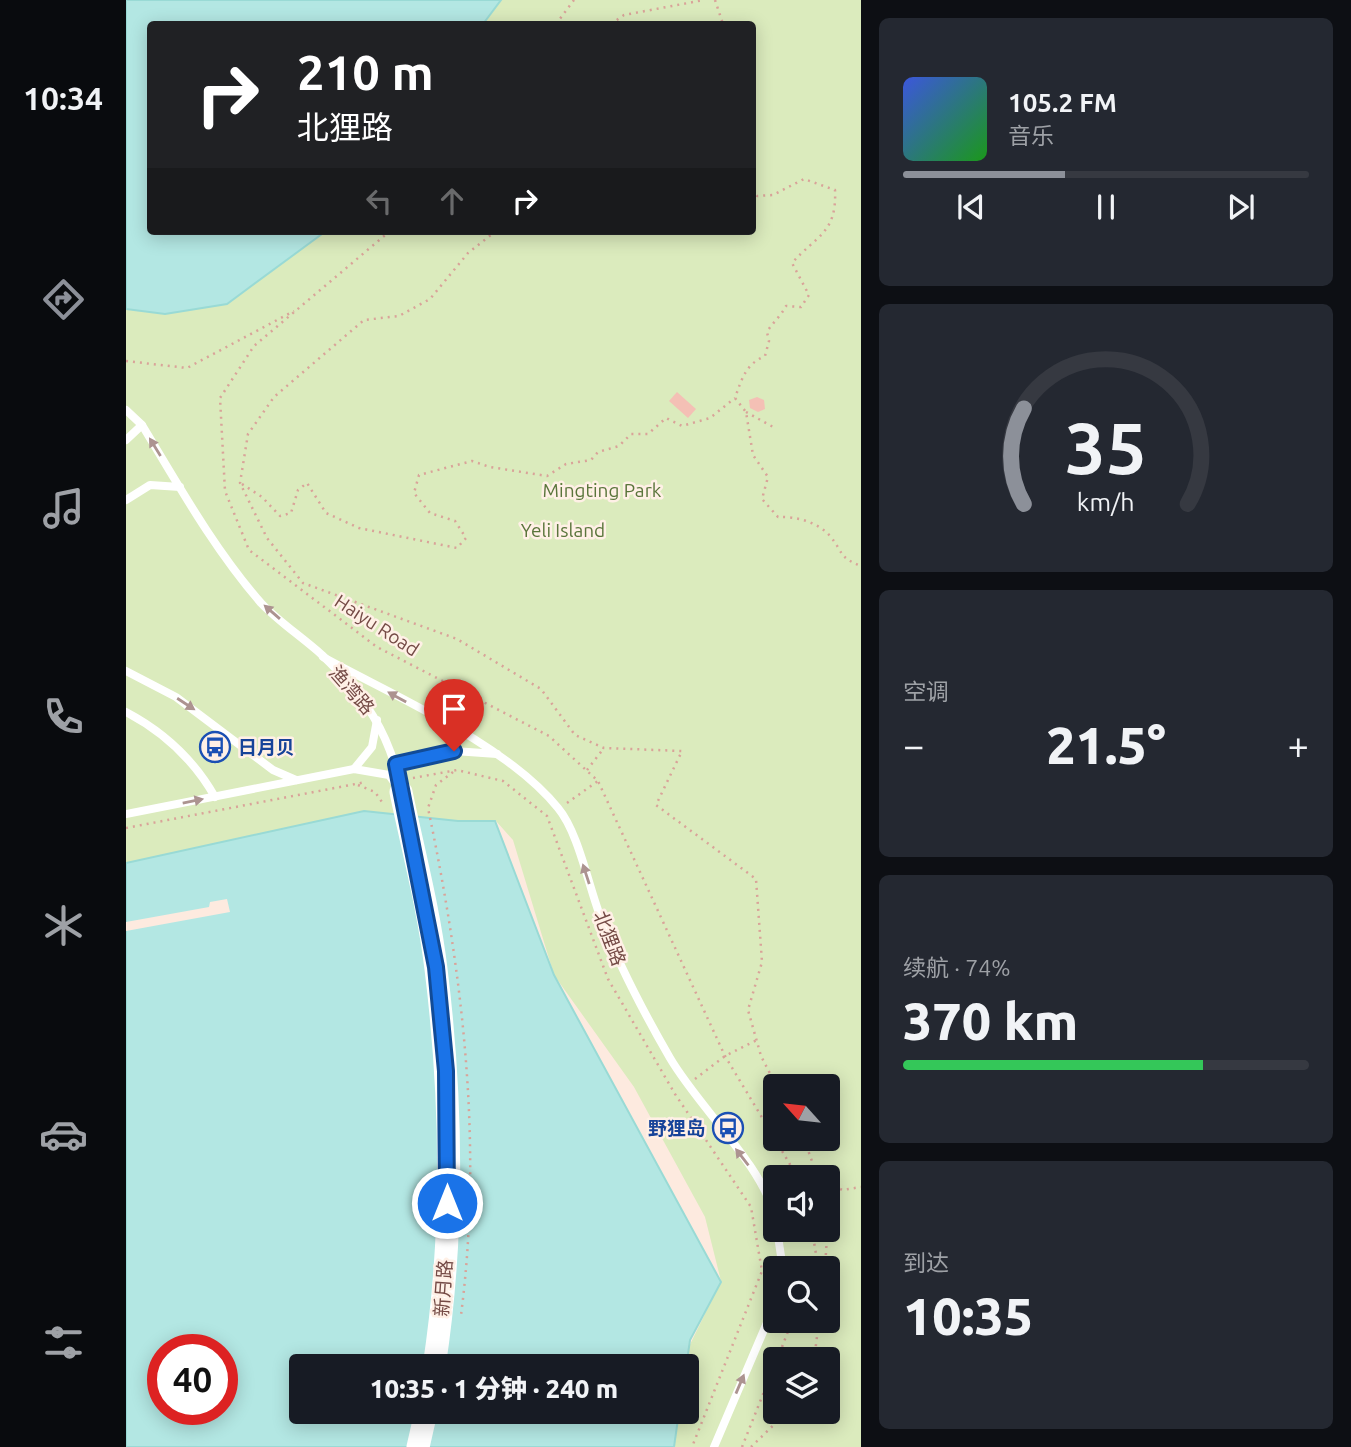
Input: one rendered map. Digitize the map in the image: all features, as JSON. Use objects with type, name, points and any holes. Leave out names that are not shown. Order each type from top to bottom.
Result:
[{"type":"street","name":"新月路","points":[[396,782],[436,967],[446,1071],[447,1230],[436,1354]]},
{"type":"street","points":[[418,1447],[423,1424]]},
{"type":"lane","name":"渔湾路","points":[[126,410],[142,425],[217,548],[263,605],[323,657],[377,718],[396,764],[396,782]]},
{"type":"lane","points":[[126,440],[142,425]]},
{"type":"lane","points":[[126,500],[150,485],[180,487]]},
{"type":"lane","name":"北狸路","points":[[323,657],[500,754],[559,809],[578,850],[601,919],[631,991],[687,1086],[763,1184]]},
{"type":"lane","points":[[126,671],[206,718],[273,770],[298,781]]},
{"type":"lane","points":[[126,712],[181,751],[201,772],[215,797]]},
{"type":"lane","points":[[354,769],[372,747],[377,718]]},
{"type":"lane","points":[[396,764],[454,751],[500,754]]},
{"type":"lane","points":[[126,814],[354,769],[374,770],[396,782]]},
{"type":"lane","points":[[714,1447],[763,1332]]},
{"type":"path","points":[[558,21],[574,0]]},
{"type":"path","points":[[615,21],[624,15],[704,0]]},
{"type":"path","points":[[716,0],[722,21]]},
{"type":"path","points":[[240,483],[261,497],[279,516],[291,513],[298,490],[307,483],[326,513],[359,528],[457,548],[466,538],[455,521],[430,513],[414,493],[419,475],[472,461],[490,467],[547,476],[566,464],[591,460],[598,453],[618,446],[631,434],[648,434],[666,418],[682,426],[710,418],[735,398],[752,362],[765,356],[769,341],[767,332],[774,320],[782,315],[786,306],[800,307],[809,295],[792,263],[809,243],[825,233],[836,210],[835,190],[804,179],[772,195],[756,195]]},
{"type":"path","name":"Haiyu Road","points":[[385,235],[254,346],[220,398],[225,491],[249,550],[377,647],[549,736],[598,781],[725,1056],[763,1119]]},
{"type":"path","points":[[491,235],[468,253],[430,299],[399,316],[364,320],[274,397],[248,434],[240,483],[267,538],[303,583],[457,639],[541,688],[575,735],[604,748],[682,751],[656,805],[756,879],[762,962],[748,1010],[771,1074]]},
{"type":"path","points":[[126,361],[187,368],[299,308]]},
{"type":"path","points":[[735,398],[746,412],[775,428]]},
{"type":"path","points":[[746,412],[753,455],[768,477],[762,499],[778,517],[796,516],[829,535],[842,559],[861,566]]},
{"type":"path","points":[[587,770],[604,748]]},
{"type":"path","points":[[126,828],[358,785],[396,782],[457,770],[503,781],[547,816],[608,979],[675,1094],[751,1207],[762,1271],[692,1447]]},
{"type":"path","points":[[547,816],[598,781]]},
{"type":"path","points":[[358,785],[375,792],[387,811]]},
{"type":"path","points":[[675,1094],[725,1056],[757,1040]]},
{"type":"path","points":[[840,1189],[861,1187]]},
{"type":"path","points":[[742,1447],[763,1394]]},
{"type":"path","points":[[751,1447],[775,1424]]},
{"type":"green space","name":"Yeli Island","points":[[501,0],[861,0],[861,1447],[647,1447],[656,1424],[699,1424],[699,1354],[685,1354],[721,1281],[705,1217],[634,1087],[554,975],[513,840],[496,821],[458,821],[126,863],[126,309],[165,314],[227,304],[321,235],[756,235],[756,21],[485,21]]},
{"type":"water","points":[[126,0],[501,0],[485,21],[147,21],[147,235],[321,235],[227,304],[165,314],[126,309]]},
{"type":"water","points":[[364,811],[458,821],[495,821],[554,975],[721,1282],[690,1340],[688,1354],[289,1354],[289,1424],[677,1424],[674,1447],[126,1447],[126,863]]},
{"type":"pier","points":[[227,899],[230,912],[126,931],[126,922],[209,907],[210,902]]},
{"type":"building","points":[[677,392],[696,409],[688,418],[669,401]]},
{"type":"building","points":[[757,397],[764,400],[765,409],[758,412],[750,408],[749,400]]},
{"type":"place","name":"日月贝","points":[[215,747]]},
{"type":"place","name":"野狸岛","points":[[728,1128]]},
{"type":"route","points":[[447,1203],[446,1071],[436,967],[396,764],[454,751]]},
{"type":"park label","name":"Mingting Park","points":[[602,490]]}]
